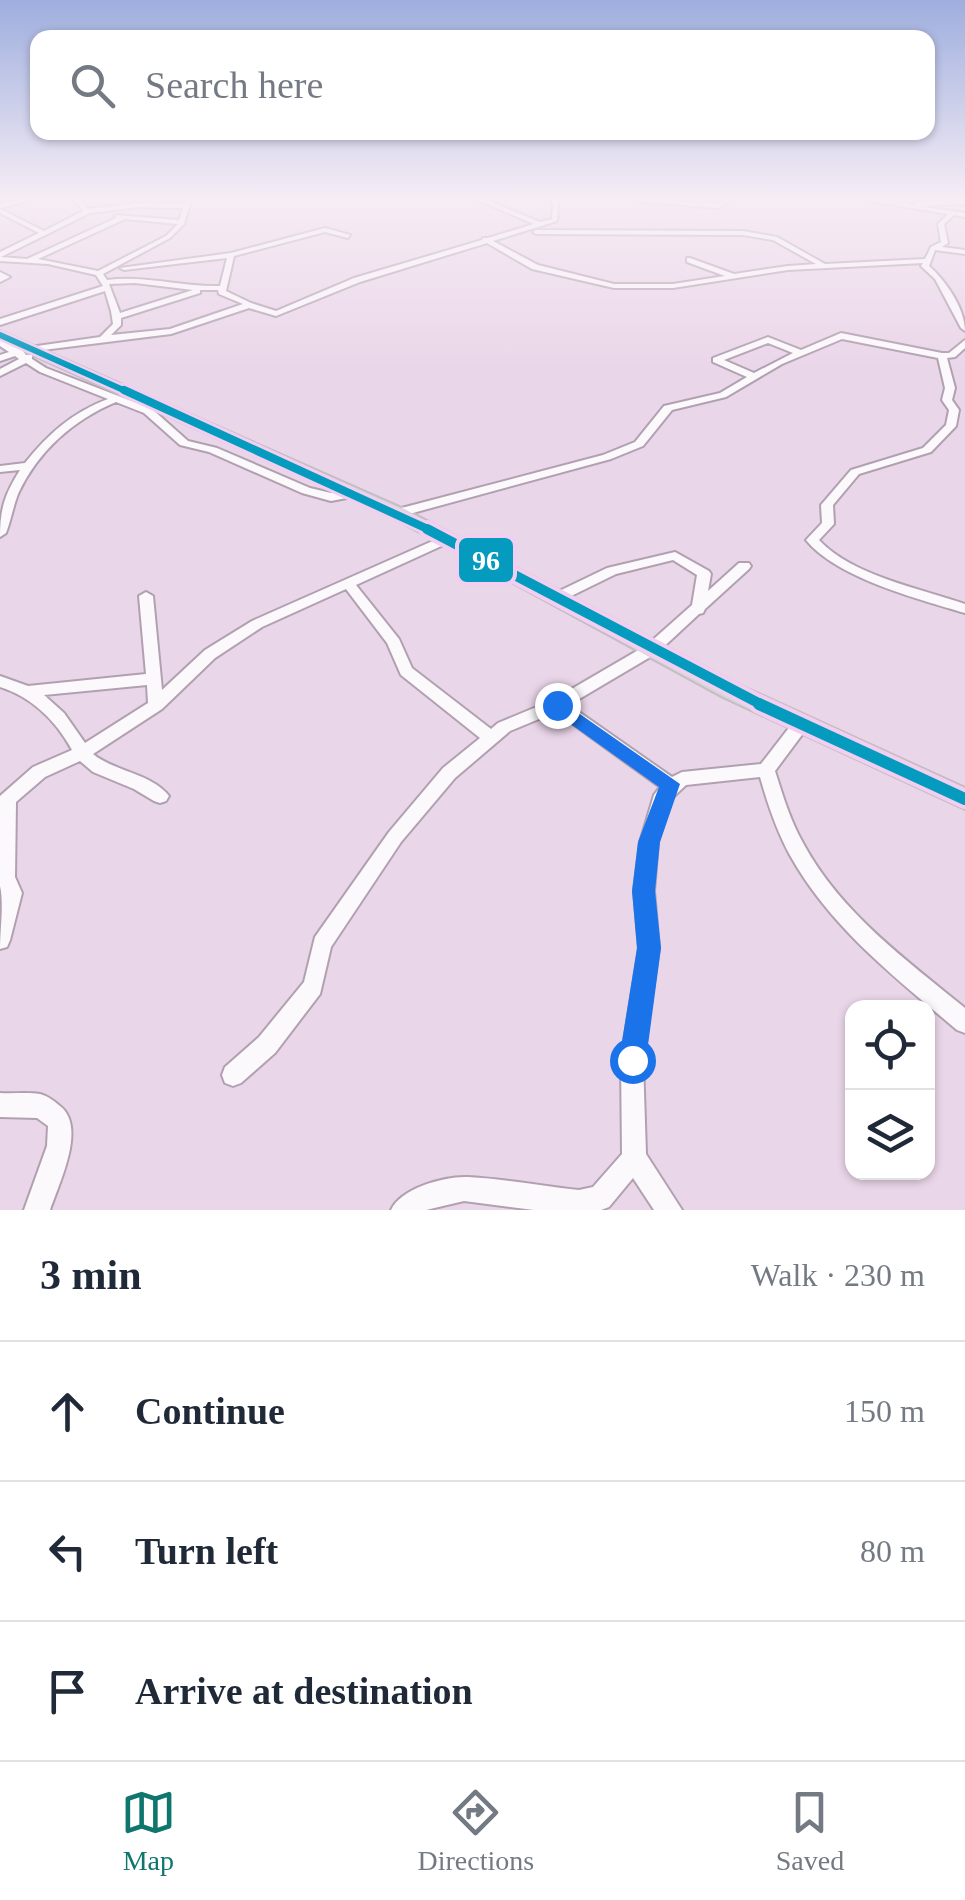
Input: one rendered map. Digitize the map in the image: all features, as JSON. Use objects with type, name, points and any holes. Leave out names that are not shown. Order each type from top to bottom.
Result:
[{"type":"highway","points":[[0,338],[26,353],[398,513],[652,649],[801,724],[965,799]]},
{"type":"street","points":[[30,260],[44,253]]},
{"type":"street","points":[[103,280],[144,253]]},
{"type":"street","points":[[221,288],[227,296],[274,314],[356,280],[439,253]]},
{"type":"street","points":[[511,253],[535,267],[608,286],[658,287],[824,266],[924,261]]},
{"type":"street","points":[[802,253],[824,266]]},
{"type":"street","points":[[924,261],[929,253]]},
{"type":"street","points":[[0,322],[146,262],[231,254],[221,288]]},
{"type":"street","points":[[0,257],[30,260],[103,280],[130,278],[200,290]]},
{"type":"street","points":[[202,258],[214,273],[226,274]]},
{"type":"street","points":[[690,260],[736,278]]},
{"type":"street","points":[[924,261],[965,328]]},
{"type":"street","points":[[102,339],[117,326],[103,280]]},
{"type":"street","points":[[117,317],[200,290],[221,288]]},
{"type":"street","points":[[0,358],[171,330],[248,304]]},
{"type":"street","points":[[398,513],[639,444],[668,408],[713,399],[844,335],[942,356],[952,354],[965,343]]},
{"type":"street","points":[[754,376],[716,360],[768,340],[802,353]]},
{"type":"street","points":[[0,373],[26,353]]},
{"type":"street","points":[[26,353],[43,370],[148,411],[184,443],[213,450],[284,483],[331,497],[352,494]]},
{"type":"street","points":[[942,356],[950,388],[947,400],[954,410],[951,426],[927,450],[851,475],[828,505],[828,524],[812,540],[819,550],[871,576],[965,609]]},
{"type":"street","points":[[0,533],[7,506],[28,466],[80,413],[113,400]]},
{"type":"street","points":[[0,469],[28,466]]},
{"type":"street","points":[[0,940],[12,894],[6,876],[7,799],[39,772],[82,752],[156,705],[210,654],[268,618],[444,540]]},
{"type":"street","points":[[556,598],[612,570],[676,556],[704,574],[698,610]]},
{"type":"street","points":[[233,1075],[268,1045],[314,987],[322,944],[395,837],[449,773],[490,737],[557,705],[652,649],[744,566]]},
{"type":"street","points":[[348,583],[394,642],[406,671],[490,737]]},
{"type":"street","points":[[146,596],[156,705]]},
{"type":"street","points":[[30,692],[153,679]]},
{"type":"street","points":[[0,681],[30,692],[72,732],[82,752],[99,771],[128,777],[160,796]]},
{"type":"street","points":[[557,705],[670,784]]},
{"type":"street","points":[[669,1210],[634,1158],[632,1060],[649,948],[644,891],[652,827],[670,784],[682,779],[766,770],[801,724]]},
{"type":"street","points":[[766,770],[780,819],[830,905],[965,1022]]},
{"type":"street","points":[[0,1104],[41,1106],[60,1121],[59,1146],[38,1210]]},
{"type":"street","points":[[404,1210],[422,1198],[464,1189],[579,1203],[600,1198],[634,1158]]},
{"type":"transit line","name":"96","points":[[0,335],[398,513],[731,691],[965,799]]},
{"type":"route","points":[[557,705],[670,784],[656,812],[649,842],[644,891],[649,948],[632,1060]]}]
